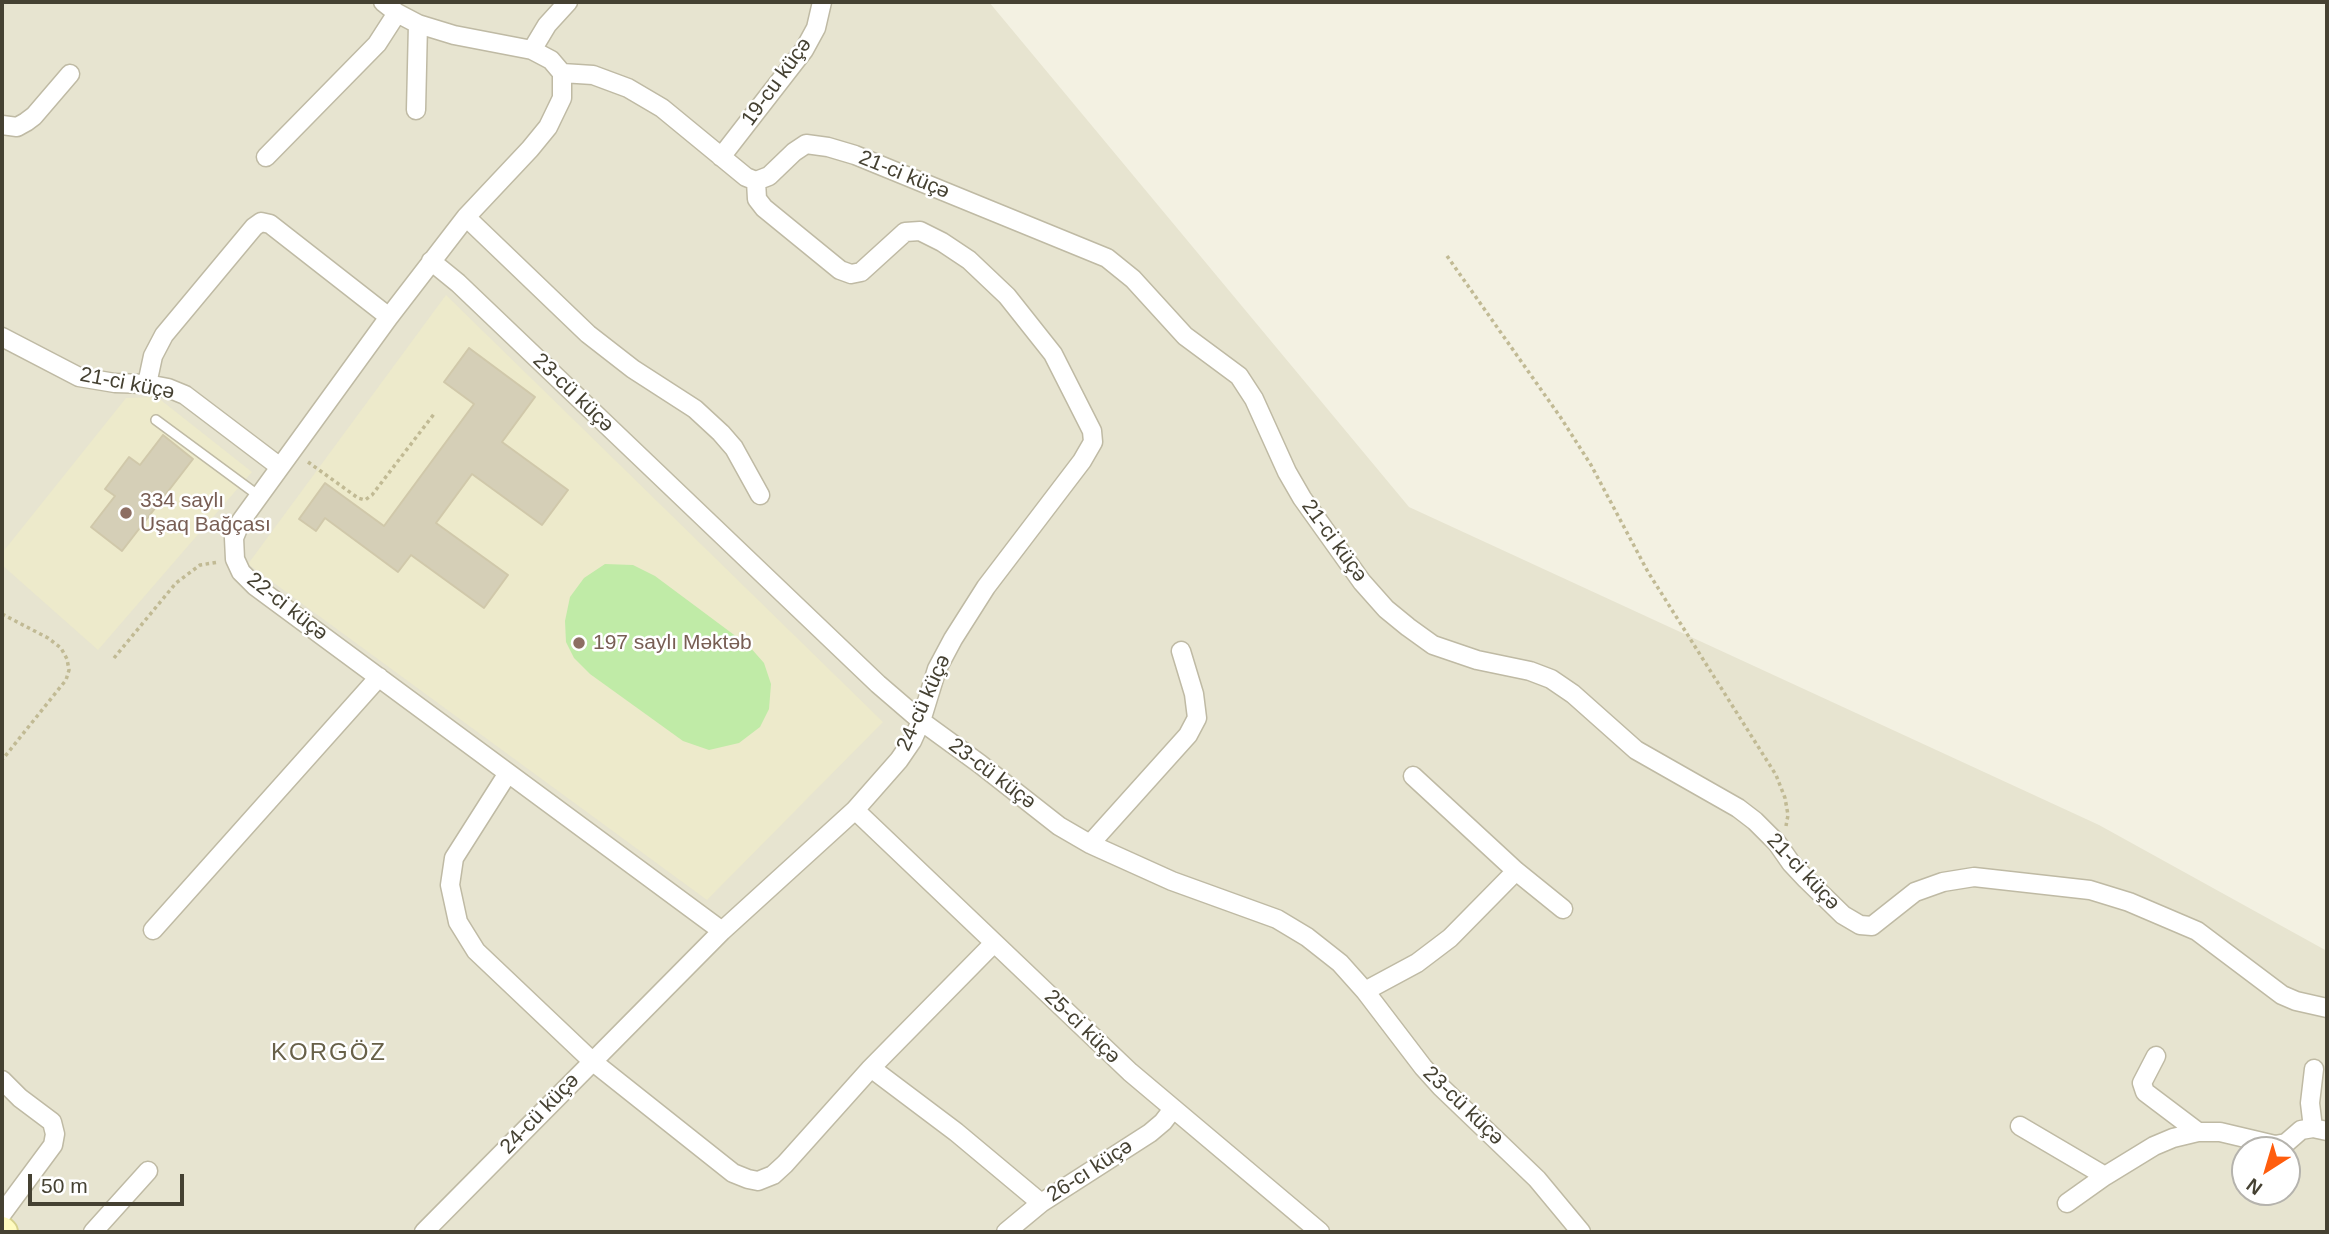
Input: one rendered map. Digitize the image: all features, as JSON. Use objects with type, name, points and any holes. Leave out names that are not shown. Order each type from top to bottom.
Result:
[{"type":"street","points":[[532,50],[547,25],[568,2]]},
{"type":"street","name":"19-cu küçə","points":[[721,157],[804,50],[816,29],[822,2]]},
{"type":"street","points":[[266,157],[377,44],[390,7],[418,24],[454,35],[532,50],[551,60],[562,73],[593,75],[628,88],[662,108],[746,177],[756,181]]},
{"type":"street","points":[[416,110],[418,24]]},
{"type":"street","name":"22-ci küçə","points":[[562,73],[562,98],[548,127],[466,217],[431,261],[292,450],[242,521],[234,538],[235,558],[241,572],[255,586],[722,931]]},
{"type":"street","points":[[2,125],[17,127],[26,122],[70,74]]},
{"type":"street","name":"21-ci küçə","points":[[756,181],[769,176],[806,144],[828,146],[1107,258],[1133,279],[1185,336],[1239,376],[1254,398],[1287,472],[1302,498],[1362,582],[1387,609],[1433,645],[1477,660],[1530,671],[1551,679],[1573,694],[1636,750],[1738,808],[1777,843],[1791,863],[1843,915],[1860,925],[1872,926],[1915,892],[1974,877],[2090,890],[2129,902],[2197,931],[2282,995],[2327,1008]]},
{"type":"street","name":"24-cü küçə","points":[[424,1232],[722,931],[855,810],[899,760],[921,721],[937,669],[953,639],[986,587],[1082,461],[1093,442],[1092,431],[1053,354],[1007,296],[969,260],[920,230],[905,232],[860,272],[851,274],[840,270],[764,208],[757,199],[756,181]]},
{"type":"street","points":[[466,217],[588,334],[634,369],[695,409],[721,433],[734,448],[760,495]]},
{"type":"street","points":[[147,384],[153,356],[164,335],[261,222],[270,224],[389,317]]},
{"type":"street","name":"23-cü küçə","points":[[431,261],[458,283],[878,684],[921,721],[1059,826],[1090,844],[1172,881],[1276,919],[1307,937],[1340,963],[1423,1067],[1528,1171],[1581,1232]]},
{"type":"street","name":"21-ci küçə","points":[[2,337],[79,377],[108,383],[147,384],[168,388],[184,395],[280,467]]},
{"type":"street","points":[[1090,844],[1188,735],[1197,718],[1194,694],[1181,651]]},
{"type":"street","points":[[153,930],[379,677]]},
{"type":"street","points":[[508,773],[454,858],[450,885],[458,922],[476,951],[592,1061],[733,1173],[758,1181],[772,1175],[785,1164],[871,1068],[994,943]]},
{"type":"street","points":[[1413,776],[1516,871],[1563,909]]},
{"type":"street","name":"25-ci küçə","points":[[855,810],[1130,1072],[1320,1232]]},
{"type":"street","points":[[1365,991],[1417,963],[1450,938],[1516,871]]},
{"type":"street","points":[[2156,1056],[2142,1083],[2145,1092],[2198,1132]]},
{"type":"street","points":[[871,1068],[956,1132],[1041,1203]]},
{"type":"street","points":[[2067,1203],[2154,1146],[2198,1132],[2220,1132],[2275,1145],[2286,1143],[2301,1130],[2320,1130],[2310,1103],[2314,1069]]},
{"type":"street","points":[[2,1080],[51,1122],[55,1134],[53,1145],[2,1214]]},
{"type":"street","name":"26-cı küçə","points":[[1006,1232],[1041,1203],[1150,1133],[1173,1109]]},
{"type":"street","points":[[2021,1126],[2105,1176]]},
{"type":"street","points":[[93,1232],[148,1171]]},
{"type":"lane","points":[[156,420],[259,496]]},
{"type":"path","points":[[1447,256],[1591,465],[1648,572],[1776,775],[1788,815],[1777,843]]},
{"type":"path","points":[[292,450],[358,498],[365,500],[372,495],[435,414]]},
{"type":"path","points":[[114,658],[176,583],[201,565],[235,558]]},
{"type":"path","points":[[2,614],[48,638],[61,648],[68,659],[69,670],[65,680],[2,760]]},
{"type":"shaded area","name":"KORGÖZ","points":[[2,2],[989,2],[1409,507],[2099,825],[2327,951],[2327,1232],[2,1232]]},
{"type":"shaded area","name":"197 saylı Məktəb","points":[[446,295],[883,722],[707,900],[248,564]]},
{"type":"shaded area","name":"334 saylı Uşaq Bağçası","points":[[157,397],[252,472],[98,650],[2,565],[2,553],[126,398]]},
{"type":"green space","points":[[605,564],[633,565],[655,576],[749,646],[764,663],[771,684],[769,709],[760,727],[739,743],[709,750],[683,741],[590,674],[574,658],[566,642],[565,621],[570,597],[584,578]]},
{"type":"building","points":[[469,348],[535,397],[502,442],[568,490],[542,525],[472,474],[436,523],[508,575],[484,608],[411,555],[398,572],[325,518],[316,531],[299,519],[325,483],[384,526],[474,404],[444,382]]},
{"type":"building","points":[[163,435],[193,459],[122,551],[91,527],[115,496],[105,489],[129,457],[140,465]]},
{"type":"place","name":"334 saylı Uşaq Bağçası","points":[[126,513]]},
{"type":"place","name":"197 saylı Məktəb","points":[[579,643]]},
{"type":"district","name":"KORGÖZ","points":[[329,1053]]}]
